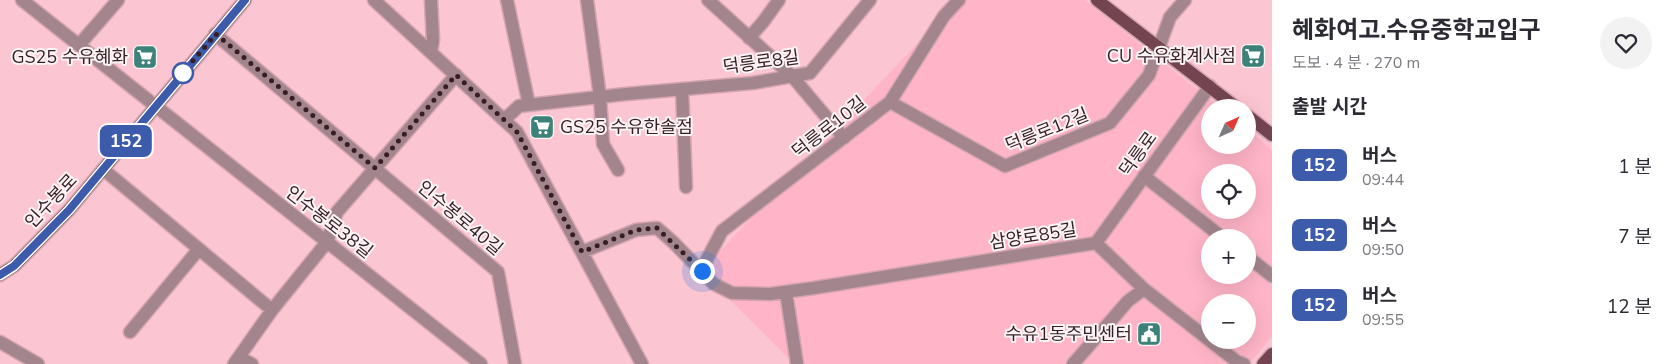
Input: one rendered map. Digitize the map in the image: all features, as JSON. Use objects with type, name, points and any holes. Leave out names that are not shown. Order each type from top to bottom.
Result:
[{"type":"main road","name":"인수봉로","points":[[0,275],[14,266],[69,210],[245,0]]},
{"type":"main road","points":[[1097,0],[1226,99]]},
{"type":"main road","points":[[1256,122],[1272,135]]},
{"type":"main road","points":[[1263,364],[1272,354]]},
{"type":"street","name":"인수봉로38길","points":[[22,0],[481,364]]},
{"type":"street","points":[[79,45],[118,0]]},
{"type":"street","points":[[374,0],[517,132],[642,364]]},
{"type":"street","points":[[432,0],[432,52]]},
{"type":"street","points":[[507,0],[529,105]]},
{"type":"street","points":[[587,0],[600,97],[603,144],[618,170]]},
{"type":"street","points":[[708,0],[792,76],[844,138]]},
{"type":"street","points":[[749,38],[779,0]]},
{"type":"street","name":"덕릉로8길","points":[[504,120],[519,106],[753,83],[810,73],[870,0]]},
{"type":"street","name":"덕릉로10길","points":[[704,265],[722,231],[890,102],[944,16],[959,0]]},
{"type":"street","points":[[1159,47],[1170,17],[1185,0]]},
{"type":"street","name":"인수봉로40길","points":[[216,34],[498,272],[515,364]]},
{"type":"street","name":"덕릉로12길","points":[[890,102],[1005,166],[1110,123],[1149,75],[1159,47]]},
{"type":"street","points":[[252,364],[237,360],[272,310],[327,242],[337,212],[456,75]]},
{"type":"street","name":"덕릉로","points":[[1096,243],[1210,86]]},
{"type":"street","points":[[682,89],[686,187]]},
{"type":"street","name":"인수봉로","points":[[103,169],[272,310]]},
{"type":"street","points":[[1144,176],[1212,229]]},
{"type":"street","name":"삼양로85길","points":[[582,252],[636,230],[657,228],[714,284],[732,293],[770,294],[1096,243],[1144,289],[1236,361],[1244,364]]},
{"type":"street","points":[[130,332],[199,249]]},
{"type":"street","points":[[1256,263],[1272,276]]},
{"type":"street","points":[[1074,364],[1128,301],[1144,289]]},
{"type":"street","points":[[786,292],[797,364]]},
{"type":"street","points":[[0,342],[38,364]]},
{"type":"shaded area","points":[[959,0],[1085,0],[1209,99],[1201,99],[1201,154],[1256,154],[1256,137],[1272,150],[1272,336],[1249,364],[794,364],[701,271]]},
{"type":"bus line","name":"152","points":[[0,275],[14,266],[69,210],[245,0]]},
{"type":"place","name":"CU 수유화계사점","points":[[1253,56]]},
{"type":"place","name":"GS25 수유혜화","points":[[145,57]]},
{"type":"place","name":"GS25 수유한솔점","points":[[542,127]]},
{"type":"place","name":"수유1동주민센터","points":[[1149,334]]},
{"type":"route","points":[[183,73],[179,77],[216,34],[375,168],[456,75],[517,132],[582,252],[636,230],[657,228],[702,271]]}]
